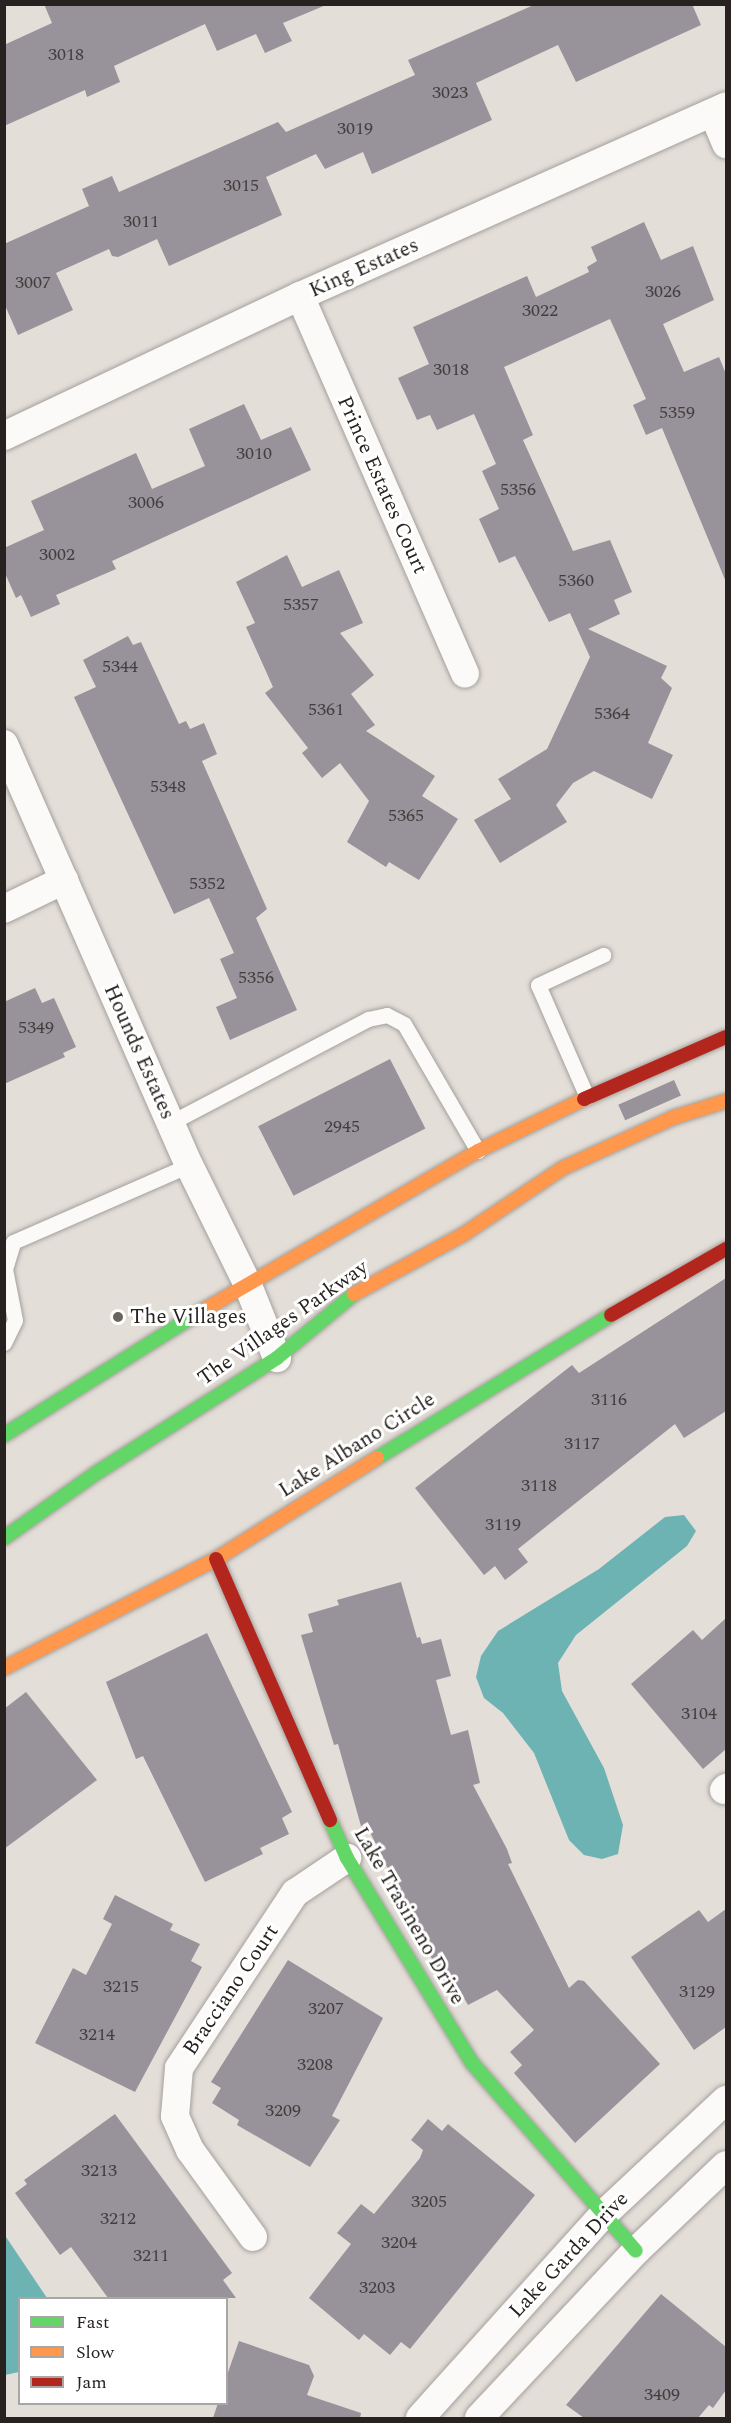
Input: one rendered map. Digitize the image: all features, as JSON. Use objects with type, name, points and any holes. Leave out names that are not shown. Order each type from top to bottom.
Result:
[{"type":"street","points":[[720,110],[726,144]]},
{"type":"street","name":"King Estates","points":[[4,436],[300,296],[720,110]]},
{"type":"street","name":"Prince Estates Court","points":[[300,296],[465,674]]},
{"type":"street","name":"Hounds Estates","points":[[4,744],[170,1123],[247,1283],[277,1358]]},
{"type":"street","points":[[4,909],[64,880]]},
{"type":"street","name":"The Villages Parkway","points":[[4,1435],[247,1283],[478,1151],[587,1097],[726,1037]]},
{"type":"street","name":"The Villages Parkway","points":[[4,1538],[98,1472],[277,1358],[356,1292],[464,1234],[562,1168],[672,1118],[726,1101]]},
{"type":"street","name":"Lake Albano Circle","points":[[4,1668],[216,1559],[532,1360],[726,1249]]},
{"type":"street","name":"Lake Trasineno Drive","points":[[216,1559],[347,1858],[472,2063],[636,2251]]},
{"type":"street","name":"Bracciano Court","points":[[253,2237],[190,2150],[175,2116],[179,2067],[295,1893],[347,1858]]},
{"type":"street","name":"Lake Garda Drive","points":[[420,2418],[604,2214],[726,2100]]},
{"type":"street","points":[[480,2418],[636,2251],[726,2164]]},
{"type":"lane","points":[[587,1097],[538,985],[603,955]]},
{"type":"lane","points":[[170,1123],[368,1019],[387,1015],[405,1024],[478,1151]]},
{"type":"lane","points":[[4,1342],[15,1320],[5,1269],[13,1242],[189,1165]]},
{"type":"water","points":[[684,1515],[696,1531],[687,1546],[576,1635],[558,1663],[562,1691],[604,1768],[623,1825],[618,1854],[602,1859],[584,1855],[569,1840],[534,1753],[503,1713],[484,1698],[476,1677],[481,1656],[498,1631],[599,1569],[665,1517]]},
{"type":"water","points":[[4,2234],[46,2297],[18,2297],[18,2372],[5,2375]]},
{"type":"building","points":[[44,4],[326,5],[283,23],[292,41],[265,53],[256,34],[217,51],[205,24],[114,66],[120,82],[87,97],[85,90],[4,126],[4,45],[52,23]]},
{"type":"building","points":[[536,4],[692,4],[701,25],[576,82],[558,45],[476,83],[492,120],[372,174],[363,152],[325,169],[316,154],[266,177],[282,215],[169,266],[157,239],[118,257],[112,256],[109,249],[56,273],[73,310],[18,335],[4,303],[4,244],[89,206],[82,189],[112,176],[119,192],[278,122],[286,132],[415,75],[408,60]]},
{"type":"building","points":[[644,222],[661,260],[693,246],[714,300],[663,324],[684,372],[719,357],[726,374],[726,582],[662,428],[646,435],[633,405],[646,399],[610,319],[504,367],[533,435],[523,440],[573,551],[610,540],[632,592],[614,600],[620,614],[588,629],[667,666],[661,678],[672,688],[648,743],[673,755],[652,799],[594,771],[573,783],[556,805],[567,822],[500,863],[474,820],[511,799],[498,779],[547,749],[590,657],[570,613],[549,622],[515,556],[499,563],[479,519],[499,509],[482,471],[496,464],[474,414],[437,430],[430,415],[417,420],[398,378],[429,364],[413,327],[527,276],[536,297],[589,272],[587,267],[597,261],[591,247]]},
{"type":"building","points":[[244,404],[261,440],[291,427],[311,470],[112,561],[116,569],[56,595],[60,604],[31,617],[21,595],[16,598],[4,571],[4,548],[44,530],[31,501],[136,453],[152,489],[205,466],[189,429]]},
{"type":"building","points":[[287,555],[302,587],[339,570],[363,623],[340,633],[374,675],[351,694],[375,725],[366,731],[435,776],[422,796],[458,819],[419,880],[389,862],[386,867],[347,842],[369,801],[340,763],[322,778],[302,753],[308,748],[265,693],[273,687],[246,627],[255,623],[236,582]]},
{"type":"building","points":[[128,636],[133,645],[141,642],[179,724],[186,721],[190,729],[204,723],[217,754],[202,761],[267,909],[256,918],[297,1010],[230,1040],[216,1007],[237,998],[220,959],[234,953],[209,898],[174,914],[74,697],[96,687],[83,660]]},
{"type":"building","points":[[35,988],[42,1003],[54,998],[76,1047],[63,1053],[65,1057],[4,1084],[4,1002]]},
{"type":"building","points":[[390,1059],[425,1128],[294,1196],[258,1126]]},
{"type":"building","points":[[674,1080],[681,1096],[625,1120],[618,1105]]},
{"type":"building","points":[[726,1278],[726,1411],[684,1438],[675,1424],[518,1549],[528,1562],[505,1580],[495,1566],[484,1575],[415,1488],[572,1365],[579,1373]]},
{"type":"building","points":[[401,1582],[417,1638],[420,1637],[422,1644],[441,1639],[451,1676],[436,1680],[451,1735],[468,1730],[480,1783],[473,1785],[507,1849],[512,1863],[508,1864],[569,1988],[578,1980],[584,1981],[660,2064],[575,2143],[514,2073],[522,2065],[510,2052],[534,2030],[497,1990],[468,2005],[459,1989],[451,1993],[366,1824],[361,1826],[338,1744],[334,1745],[301,1635],[313,1632],[308,1614],[339,1605],[337,1600]]},
{"type":"building","points":[[726,1618],[726,1749],[703,1769],[631,1684],[693,1630],[702,1640]]},
{"type":"building","points":[[207,1633],[292,1812],[282,1818],[289,1834],[260,1848],[263,1854],[205,1882],[143,1756],[136,1759],[106,1682]]},
{"type":"building","points":[[26,1692],[97,1780],[4,1849],[4,1709]]},
{"type":"building","points":[[115,1895],[173,1924],[170,1930],[200,1944],[191,1961],[202,1967],[135,2092],[35,2043],[73,1968],[86,1975],[112,1924],[103,1919]]},
{"type":"building","points":[[726,1909],[726,2027],[694,2050],[631,1957],[699,1910],[708,1922]]},
{"type":"building","points":[[288,1960],[383,2018],[332,2116],[340,2120],[310,2167],[237,2125],[239,2120],[212,2103],[221,2088],[211,2082]]},
{"type":"building","points":[[115,2114],[232,2273],[223,2280],[236,2298],[107,2297],[71,2247],[60,2255],[15,2193],[27,2184],[24,2180]]},
{"type":"building","points":[[428,2119],[442,2131],[448,2124],[535,2195],[410,2349],[401,2342],[390,2355],[364,2334],[359,2340],[309,2298],[351,2244],[337,2233],[361,2204],[374,2214],[420,2158],[423,2150],[411,2140]]},
{"type":"building","points":[[661,2294],[726,2347],[726,2390],[713,2408],[709,2405],[698,2418],[584,2418],[566,2405]]},
{"type":"building","points":[[239,2341],[309,2365],[314,2376],[307,2395],[361,2413],[360,2418],[213,2418],[217,2405],[228,2405],[228,2372]]},
{"type":"traffic: fast","points":[[4,1538],[98,1472],[277,1358],[354,1294]]},
{"type":"traffic: fast","points":[[4,1435],[202,1311]]},
{"type":"traffic: fast","points":[[377,1458],[611,1315]]},
{"type":"traffic: fast","points":[[330,1820],[347,1858],[472,2063],[636,2251]]},
{"type":"traffic: slow","points":[[202,1311],[478,1151],[584,1099]]},
{"type":"traffic: slow","points":[[354,1294],[464,1234],[563,1168],[672,1118],[726,1101]]},
{"type":"traffic: slow","points":[[4,1668],[216,1559],[377,1458]]},
{"type":"traffic: jam","points":[[584,1099],[726,1037]]},
{"type":"traffic: jam","points":[[611,1315],[726,1249]]},
{"type":"traffic: jam","points":[[216,1559],[330,1820]]},
{"type":"place","name":"The Villages","points":[[118,1317]]}]
